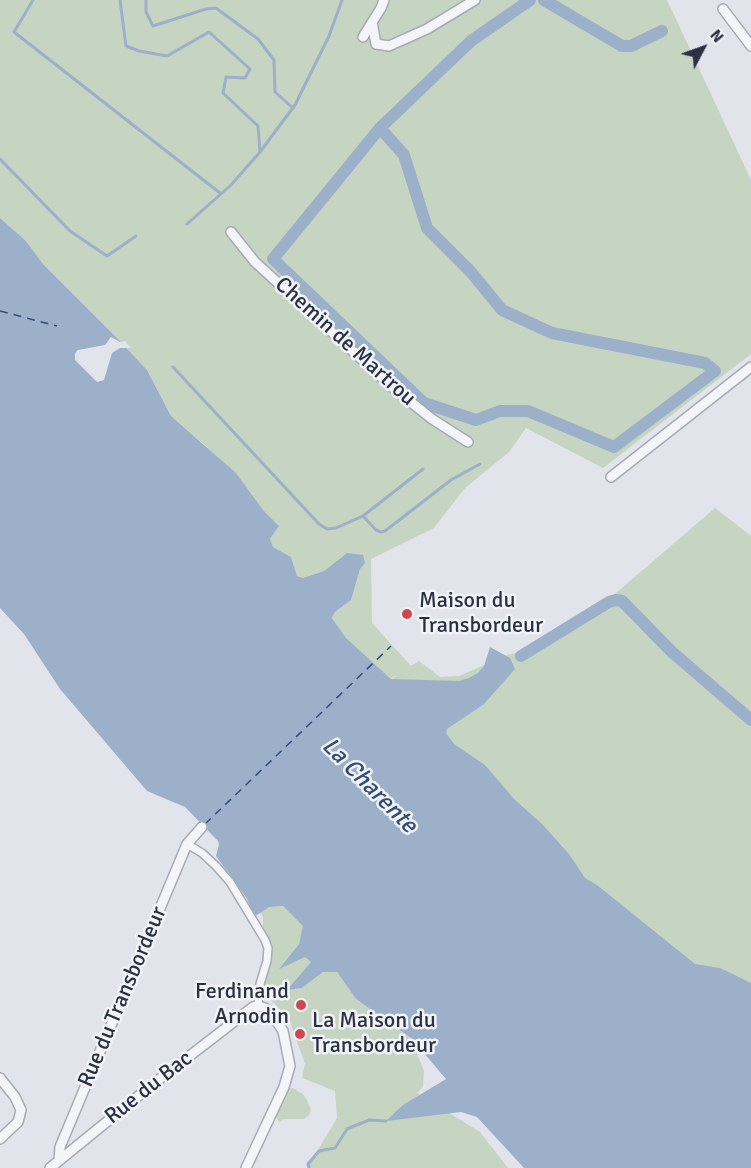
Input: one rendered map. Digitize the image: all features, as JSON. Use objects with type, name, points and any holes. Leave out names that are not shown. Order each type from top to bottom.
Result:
[{"type":"street","points":[[372,22],[376,44],[389,46],[427,29],[475,0]]},
{"type":"street","points":[[363,37],[382,4]]},
{"type":"street","points":[[723,9],[751,46]]},
{"type":"street","name":"Chemin de Martrou","points":[[231,232],[255,262],[391,386],[432,419],[468,442]]},
{"type":"street","points":[[611,477],[751,367]]},
{"type":"street","name":"Rue du Transbordeur","points":[[60,1160],[60,1147],[187,844],[202,827]]},
{"type":"street","points":[[187,844],[202,853],[230,882],[265,940],[268,948],[267,961],[260,984],[258,1006],[271,1013],[283,1031],[290,1066],[284,1087],[246,1168]]},
{"type":"street","name":"Rue du Bac","points":[[60,1160],[253,1007],[258,1006]]},
{"type":"street","points":[[0,1078],[15,1097],[21,1110],[18,1122],[0,1138]]},
{"type":"street","points":[[50,1168],[60,1160]]},
{"type":"green space","points":[[0,0],[667,0],[751,180],[751,354],[603,468],[526,428],[509,452],[465,488],[434,528],[371,559],[372,623],[411,666],[419,661],[440,677],[459,676],[507,655],[520,652],[616,593],[715,508],[751,536],[751,990],[713,976],[583,891],[439,729],[457,689],[392,680],[396,676],[391,679],[346,638],[332,618],[335,612],[351,600],[360,569],[365,563],[347,553],[324,571],[303,578],[297,576],[291,557],[273,547],[270,539],[279,526],[264,511],[249,490],[206,446],[171,416],[147,370],[43,264],[26,241],[0,218]]},
{"type":"green space","points":[[283,906],[304,926],[299,944],[280,968],[306,956],[311,962],[288,989],[302,988],[323,972],[337,972],[356,999],[411,1038],[424,1071],[423,1087],[417,1093],[480,1132],[508,1168],[307,1168],[337,1118],[335,1091],[302,1078],[305,1064],[289,1019],[271,1000],[265,988],[264,982],[270,957],[263,917],[260,912],[269,907]]},
{"type":"green space","points":[[293,1088],[303,1094],[307,1100],[311,1110],[309,1115],[304,1119],[284,1119],[279,1122],[275,1114],[288,1089]]},
{"type":"water","name":"La Charente","points":[[0,218],[26,241],[43,264],[147,370],[171,416],[236,473],[264,511],[279,526],[270,539],[273,547],[291,557],[297,576],[303,578],[324,571],[347,553],[363,555],[365,563],[360,569],[351,600],[335,612],[332,618],[346,638],[391,679],[459,681],[469,678],[484,666],[490,647],[510,658],[515,669],[484,704],[447,729],[446,733],[454,744],[485,765],[514,799],[542,824],[569,854],[585,878],[597,885],[695,964],[720,968],[751,983],[751,1168],[524,1168],[477,1117],[461,1112],[386,1121],[403,1105],[446,1079],[411,1038],[356,999],[337,972],[323,972],[302,988],[287,990],[311,962],[305,957],[279,969],[299,944],[303,926],[283,906],[269,907],[254,917],[247,899],[216,856],[218,841],[185,807],[147,791],[60,689],[24,634],[0,608]]},
{"type":"pier","points":[[111,337],[120,342],[125,341],[131,348],[120,348],[112,353],[104,380],[97,382],[75,360],[75,353],[78,350],[105,345]]},
{"type":"waterway","points":[[33,0],[14,32],[220,193]]},
{"type":"waterway","points":[[120,0],[126,46],[167,56],[209,32],[250,69],[245,78],[226,77],[223,93],[258,126],[260,152]]},
{"type":"waterway","points":[[146,0],[146,12],[153,26],[216,8],[258,39],[274,60],[275,92],[293,108]]},
{"type":"waterway","points":[[187,224],[231,185],[260,152],[295,105],[329,36],[342,0]]},
{"type":"waterway","points":[[380,128],[404,155],[427,228],[471,272],[502,310],[552,333],[705,363],[715,371],[614,447],[528,411],[500,411],[476,420],[424,403],[273,259],[380,128],[471,41],[530,0]]},
{"type":"waterway","points":[[544,0],[622,46],[631,46],[662,31]]},
{"type":"waterway","points":[[0,159],[70,231],[107,256],[136,236]]},
{"type":"waterway","points":[[173,367],[319,524],[327,529],[336,528],[363,516],[423,469]]},
{"type":"waterway","points":[[363,516],[376,530],[385,531],[451,480],[480,464]]},
{"type":"waterway","points":[[521,656],[609,602],[622,601],[672,652],[751,720]]},
{"type":"waterway","points":[[309,1168],[308,1164],[319,1151],[335,1148],[347,1129],[369,1120],[386,1121]]},
{"type":"ferry route","points":[[0,311],[57,326]]},
{"type":"ferry route","points":[[205,824],[391,646]]},
{"type":"place","name":"Maison du Transbordeur","points":[[407,614]]},
{"type":"place","name":"Ferdinand Arnodin","points":[[301,1005]]},
{"type":"place","name":"La Maison du Transbordeur","points":[[300,1034]]}]
